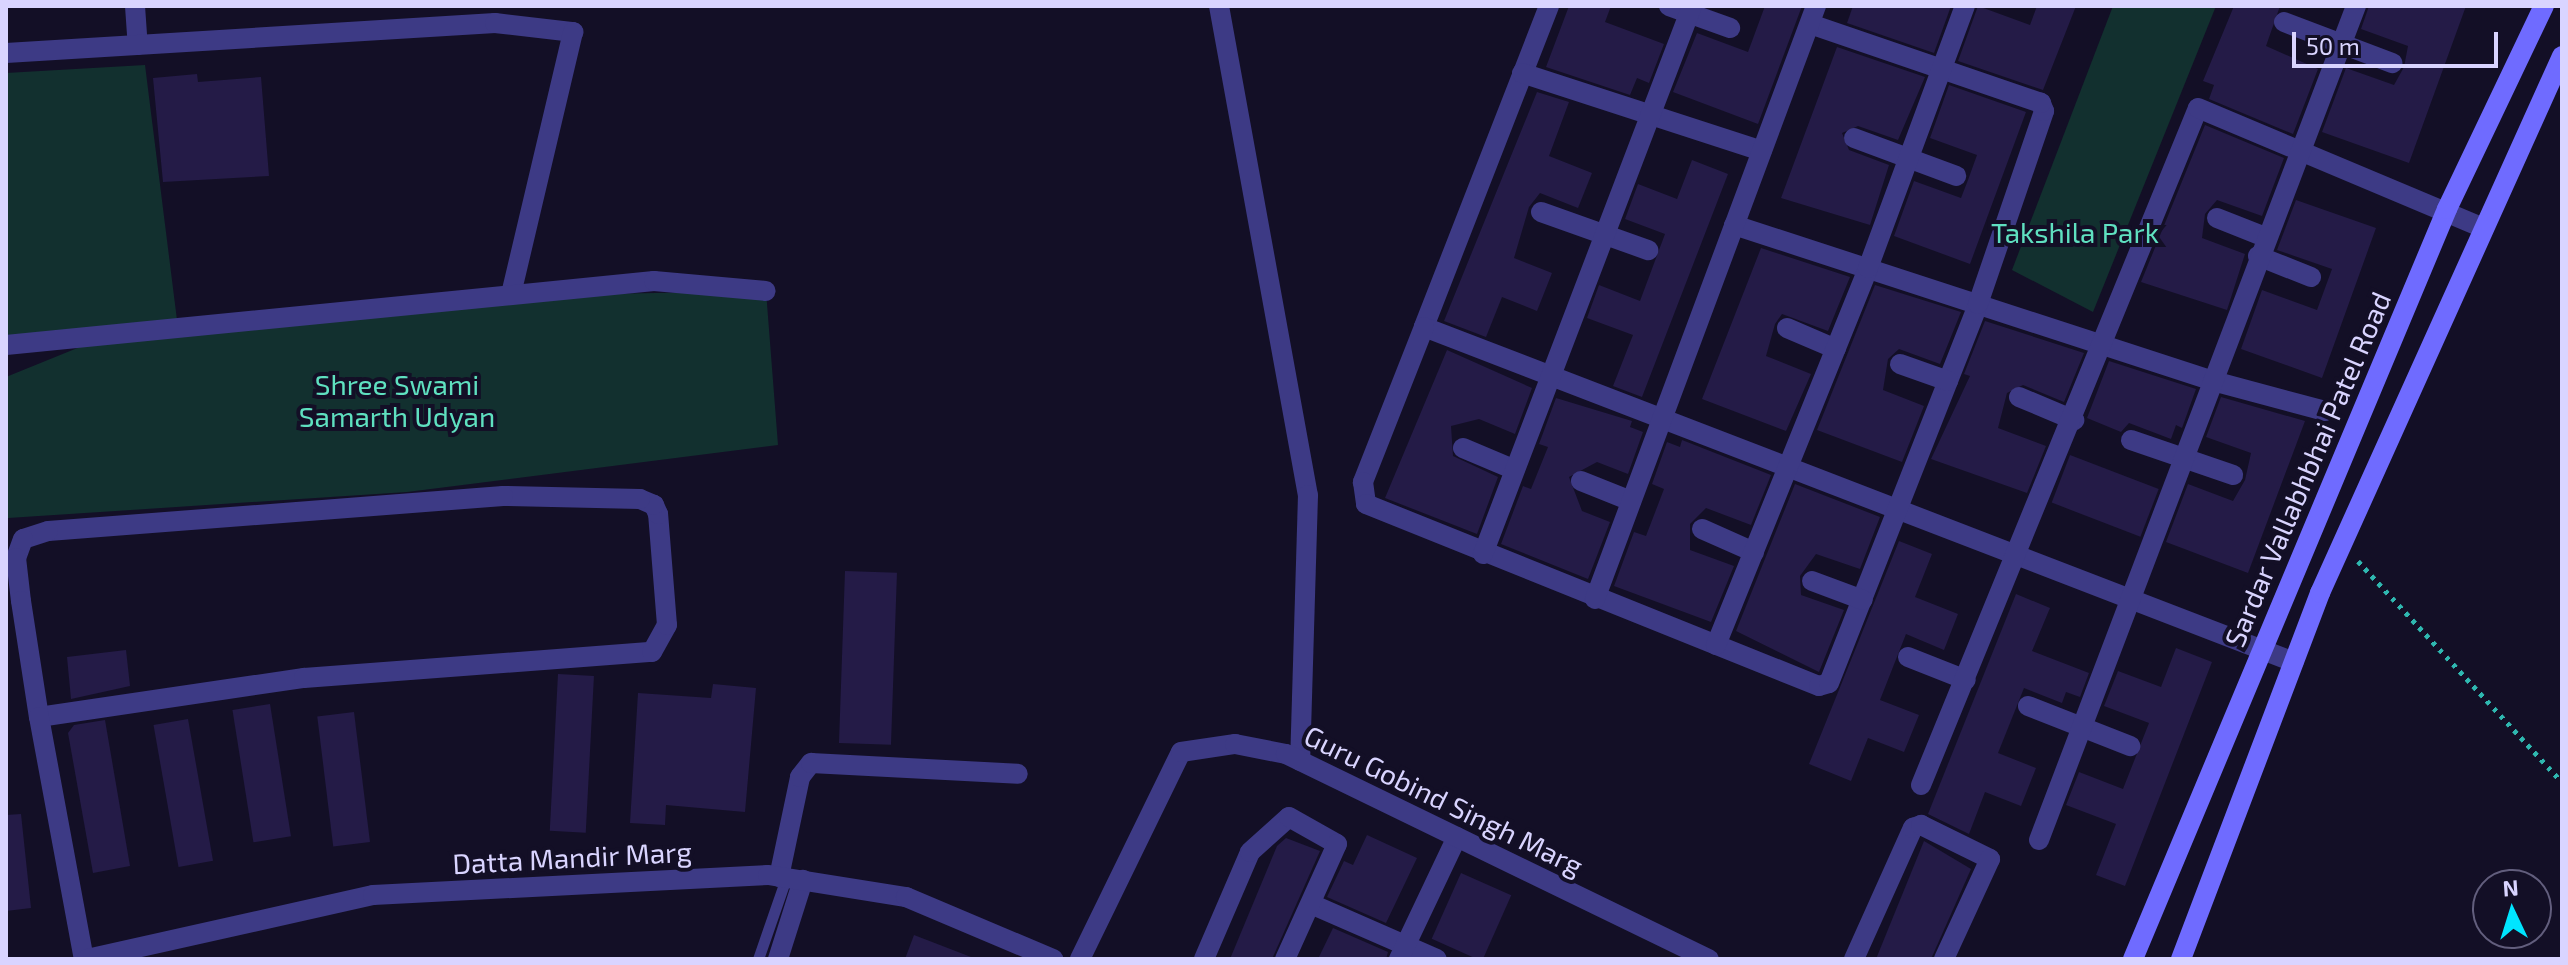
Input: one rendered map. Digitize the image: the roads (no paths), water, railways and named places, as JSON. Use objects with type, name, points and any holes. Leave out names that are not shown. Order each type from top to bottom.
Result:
[{"type":"main road","name":"Sardar Vallabhbhai Patel Road","points":[[2133,959],[2260,649],[2447,209],[2544,6]]},
{"type":"main road","points":[[2181,959],[2341,543],[2562,56]]},
{"type":"street","points":[[135,6],[138,45]]},
{"type":"street","points":[[1219,6],[1308,495],[1300,761]]},
{"type":"street","points":[[1549,6],[1363,482],[1364,496],[1372,508],[1483,554],[1595,599],[1826,685],[1863,600],[1978,304],[2044,108],[1941,70],[1813,15],[1595,599]]},
{"type":"street","points":[[1716,645],[1868,268],[1965,6]]},
{"type":"street","points":[[2039,840],[2133,604],[2299,146],[2356,6]]},
{"type":"street","points":[[1483,554],[1648,114],[1683,8],[1730,28]]},
{"type":"street","points":[[6,53],[138,45],[494,14],[573,32],[511,295]]},
{"type":"street","points":[[2284,22],[2392,63]]},
{"type":"street","points":[[1522,73],[1762,151]]},
{"type":"street","points":[[1921,785],[2074,420],[2195,111],[2205,107],[2447,209],[2483,228]]},
{"type":"street","points":[[1854,138],[1956,176]]},
{"type":"street","points":[[1541,212],[1648,250]]},
{"type":"street","points":[[2217,218],[2311,277]]},
{"type":"street","points":[[1734,225],[2213,381],[2325,411]]},
{"type":"street","points":[[6,345],[654,281],[766,291]]},
{"type":"street","points":[[1424,327],[1551,374],[1787,470],[2133,604],[2294,662]]},
{"type":"street","points":[[1787,328],[1836,349]]},
{"type":"street","points":[[1900,364],[1948,381]]},
{"type":"street","points":[[2019,397],[2074,420]]},
{"type":"street","points":[[2131,440],[2233,475]]},
{"type":"street","points":[[1463,448],[1515,470]]},
{"type":"street","points":[[1581,481],[1631,501]]},
{"type":"street","points":[[39,717],[304,678],[652,652],[667,625],[658,514],[640,499],[503,496],[31,534],[18,545],[16,558],[39,717],[86,959]]},
{"type":"street","points":[[1702,529],[1754,552]]},
{"type":"street","points":[[1812,581],[1863,600]]},
{"type":"street","points":[[1908,657],[1966,680]]},
{"type":"street","points":[[2028,706],[2130,746]]},
{"type":"street","name":"Guru Gobind Singh Marg","points":[[1080,959],[1181,752],[1235,744],[1300,761],[1709,959]]},
{"type":"street","points":[[778,959],[800,777],[811,763],[1018,774]]},
{"type":"street","points":[[1204,959],[1252,848],[1277,834],[1289,817],[1337,842],[1285,959]]},
{"type":"street","points":[[1854,959],[1913,828],[1921,825],[1990,859],[1944,959]]},
{"type":"street","points":[[1402,952],[1457,837]]},
{"type":"street","name":"Datta Mandir Marg","points":[[86,959],[373,895],[789,878],[906,897],[1053,959]]},
{"type":"street","points":[[1311,904],[1402,952],[1437,959]]},
{"type":"lane","points":[[758,959],[789,878]]},
{"type":"park label","name":"Takshila Park","points":[[2075,232]]},
{"type":"park label","name":"Shree Swami Samarth Udyan","points":[[397,400]]}]
